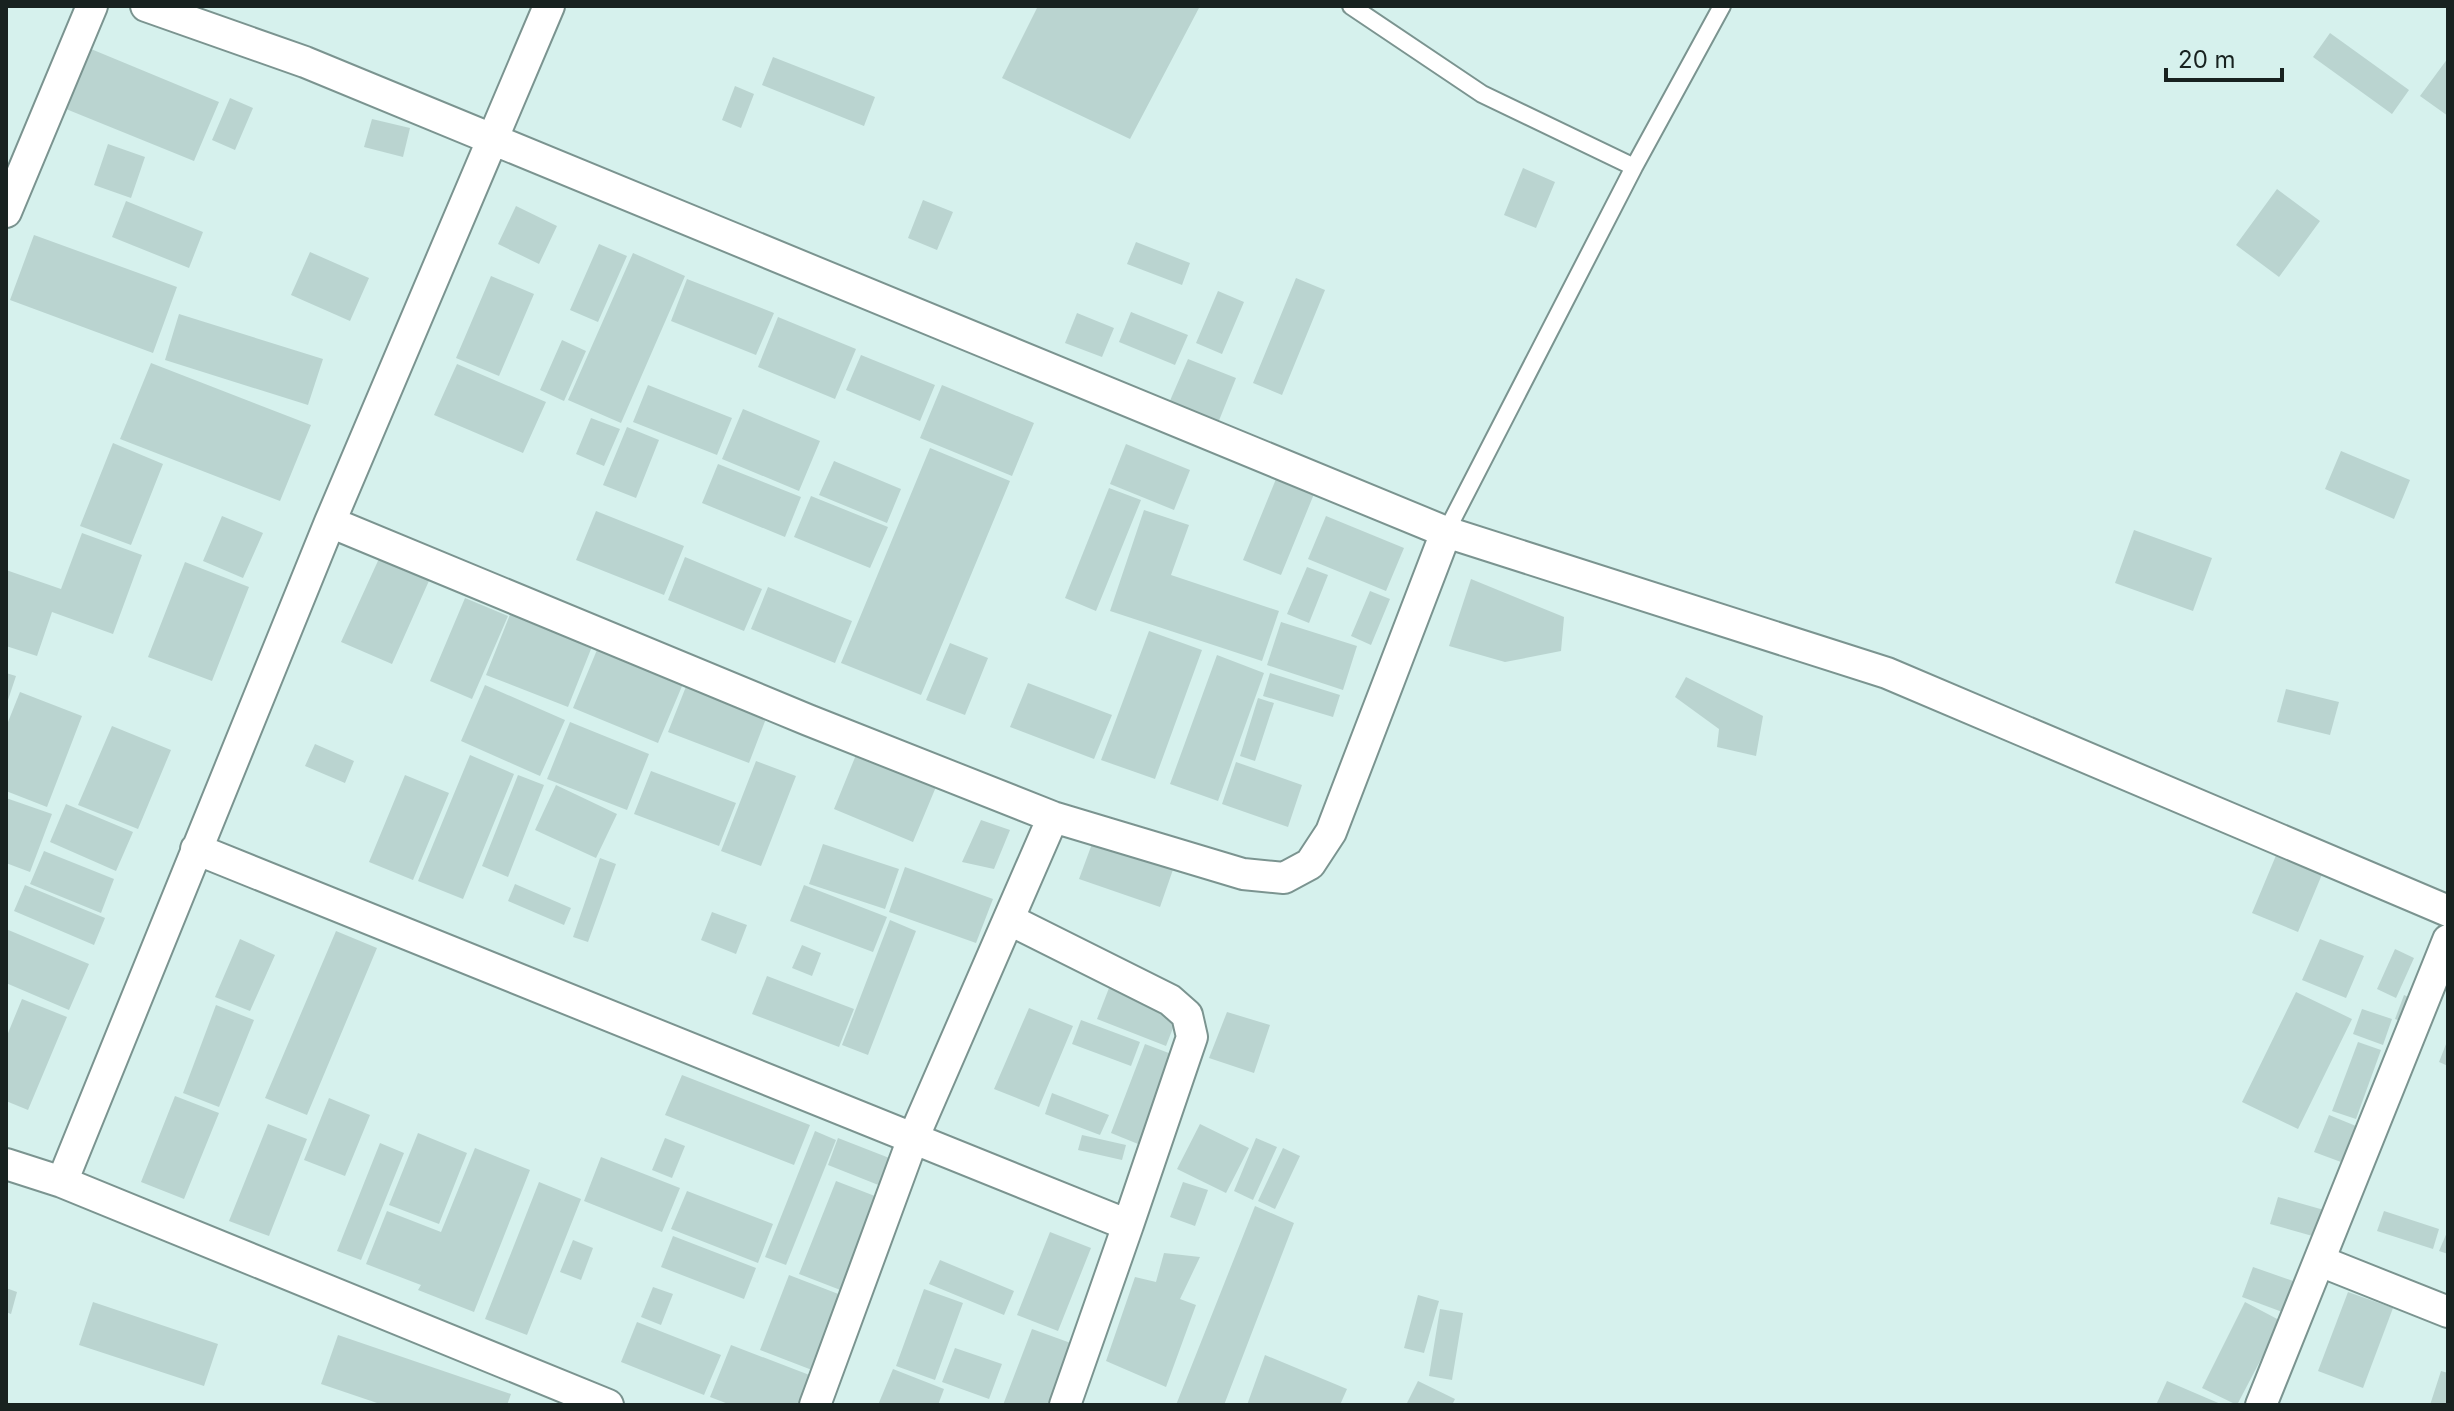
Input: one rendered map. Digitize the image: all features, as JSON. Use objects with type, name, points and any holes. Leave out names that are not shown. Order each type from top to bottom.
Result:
[{"type":"street","points":[[6,212],[92,6]]},
{"type":"street","points":[[146,6],[305,62],[1446,532],[1887,673],[2448,911]]},
{"type":"street","points":[[62,1182],[330,522],[490,138],[549,6]]},
{"type":"street","points":[[330,522],[808,720],[1053,817],[1243,874],[1284,878],[1310,864],[1331,832],[1446,532]]},
{"type":"street","points":[[815,1405],[912,1141],[1053,817]]},
{"type":"street","points":[[196,849],[912,1141],[1128,1225]]},
{"type":"street","points":[[1010,920],[1170,1000],[1187,1015],[1192,1037],[1065,1405]]},
{"type":"street","points":[[2261,1405],[2448,940]]},
{"type":"street","points":[[6,1164],[62,1182],[608,1405]]},
{"type":"street","points":[[2320,1261],[2448,1312]]},
{"type":"lane","points":[[1351,6],[1482,94],[1634,167]]},
{"type":"lane","points":[[1446,532],[1634,167],[1722,6]]},
{"type":"building","points":[[1038,6],[1200,6],[1130,139],[1002,78]]},
{"type":"building","points":[[2330,33],[2409,90],[2392,114],[2313,57]]},
{"type":"building","points":[[91,49],[219,102],[194,161],[66,109]]},
{"type":"building","points":[[773,57],[875,97],[864,126],[762,85]]},
{"type":"building","points":[[2448,58],[2448,116],[2420,96]]},
{"type":"building","points":[[735,86],[754,94],[741,128],[722,120]]},
{"type":"building","points":[[230,98],[253,108],[235,150],[212,140]]},
{"type":"building","points":[[372,119],[410,128],[403,157],[364,147]]},
{"type":"building","points":[[108,144],[145,157],[131,198],[94,185]]},
{"type":"building","points":[[1523,168],[1555,182],[1536,228],[1504,215]]},
{"type":"building","points":[[2277,189],[2320,221],[2279,277],[2236,245]]},
{"type":"building","points":[[923,200],[953,212],[937,250],[908,238]]},
{"type":"building","points":[[126,201],[203,232],[189,268],[112,237]]},
{"type":"building","points":[[516,206],[557,226],[539,264],[498,244]]},
{"type":"building","points":[[34,235],[177,287],[153,353],[10,300]]},
{"type":"building","points":[[1136,242],[1190,263],[1182,285],[1127,264]]},
{"type":"building","points":[[599,244],[627,256],[598,322],[570,310]]},
{"type":"building","points":[[310,252],[369,278],[350,321],[291,295]]},
{"type":"building","points":[[633,253],[685,276],[621,423],[568,400]]},
{"type":"building","points":[[491,276],[534,294],[499,376],[456,358]]},
{"type":"building","points":[[1296,278],[1325,290],[1282,395],[1253,383]]},
{"type":"building","points":[[687,279],[774,313],[756,355],[671,321]]},
{"type":"building","points":[[1218,291],[1244,302],[1222,354],[1196,343]]},
{"type":"building","points":[[1131,312],[1188,335],[1175,365],[1119,342]]},
{"type":"building","points":[[1077,313],[1114,328],[1102,357],[1065,343]]},
{"type":"building","points":[[179,314],[323,359],[308,405],[165,360]]},
{"type":"building","points":[[778,317],[856,349],[835,399],[758,367]]},
{"type":"building","points":[[562,340],[586,351],[564,401],[540,390]]},
{"type":"building","points":[[861,355],[935,385],[920,421],[846,390]]},
{"type":"building","points":[[1188,359],[1236,378],[1218,423],[1169,403]]},
{"type":"building","points":[[151,363],[311,425],[280,501],[120,439]]},
{"type":"building","points":[[457,364],[546,402],[523,453],[434,415]]},
{"type":"building","points":[[648,385],[732,418],[717,455],[633,422]]},
{"type":"building","points":[[942,385],[1034,423],[1012,476],[920,438]]},
{"type":"building","points":[[743,409],[820,441],[799,491],[722,459]]},
{"type":"building","points":[[591,418],[620,429],[604,466],[576,454]]},
{"type":"building","points":[[627,427],[659,440],[636,498],[603,485]]},
{"type":"building","points":[[113,443],[163,464],[131,545],[80,526]]},
{"type":"building","points":[[1126,444],[1190,470],[1174,510],[1110,484]]},
{"type":"building","points":[[930,448],[1010,481],[921,695],[841,663]]},
{"type":"building","points":[[2341,451],[2410,480],[2394,519],[2325,489]]},
{"type":"building","points":[[834,461],[901,489],[887,523],[819,495]]},
{"type":"building","points":[[718,464],[801,497],[785,537],[702,503]]},
{"type":"building","points":[[1276,479],[1314,494],[1281,575],[1243,560]]},
{"type":"building","points":[[1109,488],[1141,500],[1096,611],[1065,598]]},
{"type":"building","points":[[811,496],[888,527],[870,568],[794,537]]},
{"type":"building","points":[[1144,510],[1189,525],[1171,575],[1279,611],[1262,661],[1110,611]]},
{"type":"building","points":[[596,511],[684,546],[664,595],[576,560]]},
{"type":"building","points":[[222,516],[263,533],[243,578],[203,561]]},
{"type":"building","points":[[1326,516],[1404,548],[1386,591],[1308,559]]},
{"type":"building","points":[[2134,530],[2212,558],[2193,611],[2115,583]]},
{"type":"building","points":[[82,533],[142,555],[113,634],[52,612],[37,656],[6,646],[6,570],[61,589]]},
{"type":"building","points":[[382,552],[432,574],[392,664],[341,642]]},
{"type":"building","points":[[685,557],[762,589],[744,631],[668,600]]},
{"type":"building","points":[[185,562],[249,587],[212,681],[148,657]]},
{"type":"building","points":[[1307,567],[1328,575],[1309,623],[1287,614]]},
{"type":"building","points":[[1471,579],[1564,617],[1561,651],[1505,662],[1449,646]]},
{"type":"building","points":[[768,587],[852,621],[835,663],[751,629]]},
{"type":"building","points":[[1370,591],[1390,599],[1371,645],[1351,636]]},
{"type":"building","points":[[465,598],[508,616],[472,699],[430,681]]},
{"type":"building","points":[[511,612],[593,644],[568,707],[486,675]]},
{"type":"building","points":[[1281,622],[1357,646],[1343,690],[1267,665]]},
{"type":"building","points":[[1149,631],[1202,650],[1155,779],[1101,760]]},
{"type":"building","points":[[950,643],[988,658],[965,715],[926,700]]},
{"type":"building","points":[[599,645],[685,679],[658,743],[573,708]]},
{"type":"building","points":[[1217,655],[1264,673],[1218,801],[1170,784]]},
{"type":"building","points":[[6,673],[16,676],[7,703],[6,703]]},
{"type":"building","points":[[1270,673],[1340,695],[1333,717],[1263,696]]},
{"type":"building","points":[[1686,677],[1763,716],[1756,756],[1717,747],[1719,729],[1675,697]]},
{"type":"building","points":[[1028,683],[1112,715],[1094,759],[1010,727]]},
{"type":"building","points":[[687,684],[767,716],[749,763],[668,732]]},
{"type":"building","points":[[485,685],[565,720],[540,776],[461,741]]},
{"type":"building","points":[[2286,689],[2339,702],[2330,735],[2277,722]]},
{"type":"building","points":[[20,692],[82,716],[47,807],[6,791],[6,727]]},
{"type":"building","points":[[1258,698],[1274,703],[1255,761],[1240,756]]},
{"type":"building","points":[[570,722],[649,754],[627,810],[547,779]]},
{"type":"building","points":[[112,726],[171,750],[138,829],[78,805]]},
{"type":"building","points":[[315,744],[354,761],[345,783],[305,766]]},
{"type":"building","points":[[858,750],[938,782],[913,842],[834,809]]},
{"type":"building","points":[[470,755],[514,774],[463,899],[418,881]]},
{"type":"building","points":[[756,761],[796,776],[761,866],[721,851]]},
{"type":"building","points":[[1236,762],[1302,785],[1288,827],[1222,804]]},
{"type":"building","points":[[651,771],[736,803],[719,846],[634,814]]},
{"type":"building","points":[[405,775],[449,793],[413,880],[369,862]]},
{"type":"building","points":[[518,775],[544,785],[508,877],[482,866]]},
{"type":"building","points":[[556,785],[617,814],[596,858],[535,830]]},
{"type":"building","points":[[6,798],[52,814],[30,872],[6,863]]},
{"type":"building","points":[[66,804],[133,832],[116,871],[50,842]]},
{"type":"building","points":[[981,820],[1010,830],[994,869],[962,862]]},
{"type":"building","points":[[1096,833],[1176,861],[1160,907],[1079,879]]},
{"type":"building","points":[[823,844],[899,869],[885,909],[809,884]]},
{"type":"building","points":[[44,851],[114,879],[101,913],[30,884]]},
{"type":"building","points":[[2277,853],[2323,872],[2298,932],[2252,913]]},
{"type":"building","points":[[600,858],[616,864],[588,942],[573,937]]},
{"type":"building","points":[[905,867],[993,899],[976,943],[889,912]]},
{"type":"building","points":[[515,884],[571,908],[564,925],[508,901]]},
{"type":"building","points":[[25,885],[105,918],[94,945],[14,911]]},
{"type":"building","points":[[804,885],[887,917],[873,952],[790,921]]},
{"type":"building","points":[[712,912],[747,925],[736,954],[701,940]]},
{"type":"building","points":[[890,920],[916,931],[868,1055],[842,1045]]},
{"type":"building","points":[[6,929],[89,964],[69,1010],[6,983]]},
{"type":"building","points":[[336,931],[377,948],[307,1115],[265,1098]]},
{"type":"building","points":[[240,939],[275,955],[250,1011],[215,997]]},
{"type":"building","points":[[2320,939],[2364,956],[2346,998],[2302,980]]},
{"type":"building","points":[[802,945],[821,953],[812,976],[792,968]]},
{"type":"building","points":[[2395,949],[2414,958],[2396,998],[2377,989]]},
{"type":"building","points":[[767,976],[854,1009],[839,1047],[752,1014]]},
{"type":"building","points":[[1109,988],[1178,1015],[1166,1046],[1097,1019]]},
{"type":"building","points":[[2296,992],[2352,1019],[2298,1129],[2242,1102]]},
{"type":"building","points":[[2404,995],[2415,1000],[2406,1023],[2395,1019]]},
{"type":"building","points":[[22,999],[67,1017],[28,1110],[6,1101],[6,1038]]},
{"type":"building","points":[[216,1005],[254,1020],[219,1107],[183,1093]]},
{"type":"building","points":[[1029,1008],[1073,1026],[1039,1107],[994,1089]]},
{"type":"building","points":[[2362,1009],[2392,1019],[2383,1045],[2353,1034]]},
{"type":"building","points":[[1227,1012],[1270,1025],[1254,1073],[1209,1058]]},
{"type":"building","points":[[1081,1020],[1140,1042],[1131,1066],[1072,1044]]},
{"type":"building","points":[[2448,1039],[2448,1066],[2439,1062]]},
{"type":"building","points":[[2358,1042],[2381,1050],[2356,1119],[2332,1111]]},
{"type":"building","points":[[1145,1044],[1182,1058],[1148,1148],[1111,1133]]},
{"type":"building","points":[[682,1075],[810,1125],[794,1165],[665,1115]]},
{"type":"building","points":[[1052,1093],[1109,1115],[1100,1135],[1045,1114]]},
{"type":"building","points":[[175,1096],[219,1113],[184,1199],[141,1182]]},
{"type":"building","points":[[329,1098],[370,1115],[345,1176],[304,1160]]},
{"type":"building","points":[[2329,1115],[2356,1126],[2341,1162],[2314,1152]]},
{"type":"building","points":[[268,1124],[307,1139],[269,1236],[229,1221]]},
{"type":"building","points":[[1200,1124],[1249,1148],[1226,1193],[1177,1169]]},
{"type":"building","points":[[815,1131],[836,1140],[786,1265],[765,1257]]},
{"type":"building","points":[[418,1133],[467,1153],[439,1224],[389,1205]]},
{"type":"building","points":[[1082,1135],[1126,1145],[1122,1160],[1078,1150]]},
{"type":"building","points":[[665,1138],[685,1146],[672,1178],[652,1170]]},
{"type":"building","points":[[838,1138],[897,1161],[886,1188],[828,1165]]},
{"type":"building","points":[[1256,1138],[1277,1147],[1253,1200],[1234,1191]]},
{"type":"building","points":[[380,1143],[404,1153],[361,1260],[337,1251]]},
{"type":"building","points":[[475,1148],[530,1170],[474,1312],[418,1290],[421,1285],[366,1264],[387,1211],[441,1232]]},
{"type":"building","points":[[1283,1148],[1300,1156],[1275,1209],[1258,1201]]},
{"type":"building","points":[[601,1157],[680,1188],[662,1232],[584,1201]]},
{"type":"building","points":[[836,1181],[880,1198],[843,1291],[799,1274]]},
{"type":"building","points":[[539,1182],[581,1199],[527,1335],[485,1319]]},
{"type":"building","points":[[1183,1182],[1208,1190],[1195,1226],[1170,1217]]},
{"type":"building","points":[[687,1191],[773,1224],[758,1263],[671,1229]]},
{"type":"building","points":[[2278,1197],[2324,1210],[2316,1237],[2270,1224]]},
{"type":"building","points":[[1255,1206],[1294,1223],[1224,1405],[1176,1405]]},
{"type":"building","points":[[2384,1211],[2439,1229],[2433,1249],[2377,1231]]},
{"type":"building","points":[[2448,1230],[2448,1254],[2439,1251]]},
{"type":"building","points":[[1050,1232],[1091,1248],[1058,1331],[1017,1315]]},
{"type":"building","points":[[673,1236],[756,1268],[744,1299],[661,1267]]},
{"type":"building","points":[[573,1240],[593,1248],[581,1280],[560,1272]]},
{"type":"building","points":[[1164,1253],[1200,1257],[1180,1299],[1196,1305],[1166,1387],[1106,1361],[1135,1277],[1156,1282]]},
{"type":"building","points":[[940,1260],[1014,1291],[1004,1315],[929,1284]]},
{"type":"building","points":[[2253,1267],[2296,1282],[2285,1313],[2242,1297]]},
{"type":"building","points":[[789,1275],[841,1295],[812,1370],[760,1350]]},
{"type":"building","points":[[653,1287],[673,1294],[661,1325],[641,1317]]},
{"type":"building","points":[[6,1288],[17,1292],[11,1314],[6,1312]]},
{"type":"building","points":[[924,1289],[963,1303],[935,1380],[896,1366]]},
{"type":"building","points":[[2348,1292],[2393,1308],[2363,1388],[2318,1371]]},
{"type":"building","points":[[1418,1295],[1439,1301],[1424,1353],[1404,1348]]},
{"type":"building","points":[[93,1302],[218,1344],[204,1386],[79,1345]]},
{"type":"building","points":[[2245,1302],[2281,1321],[2237,1405],[2202,1388]]},
{"type":"building","points":[[1440,1309],[1463,1313],[1452,1380],[1429,1376]]},
{"type":"building","points":[[637,1322],[721,1355],[704,1395],[621,1362]]},
{"type":"building","points":[[1032,1329],[1079,1346],[1057,1405],[1003,1405]]},
{"type":"building","points":[[338,1335],[511,1394],[507,1405],[383,1405],[321,1384]]},
{"type":"building","points":[[731,1345],[812,1376],[800,1405],[731,1405],[710,1397]]},
{"type":"building","points":[[955,1348],[1002,1364],[989,1399],[942,1382]]},
{"type":"building","points":[[1265,1355],[1347,1389],[1340,1405],[1247,1405]]},
{"type":"building","points":[[893,1369],[944,1389],[938,1405],[878,1405]]},
{"type":"building","points":[[2441,1371],[2448,1373],[2448,1405],[2430,1405]]},
{"type":"building","points":[[1418,1381],[1455,1399],[1452,1405],[1406,1405]]},
{"type":"building","points":[[2167,1381],[2223,1405],[2156,1405]]}]
